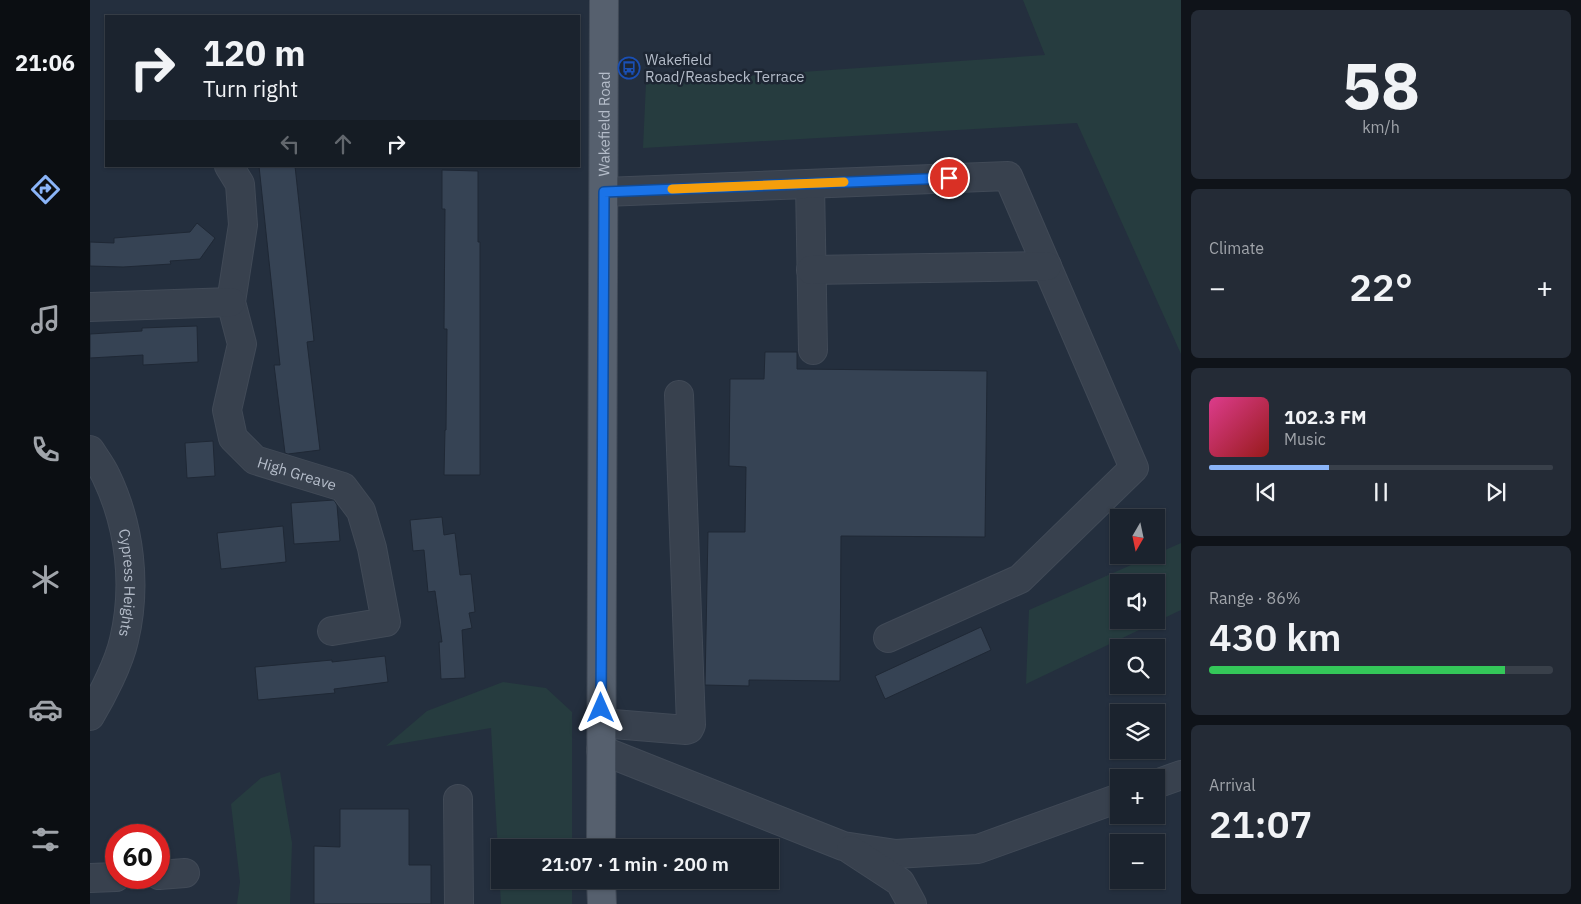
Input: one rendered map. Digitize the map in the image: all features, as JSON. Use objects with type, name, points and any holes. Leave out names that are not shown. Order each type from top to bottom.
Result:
[{"type":"main road","name":"Wakefield Road","points":[[601,839],[604,0]]},
{"type":"main road","points":[[602,889],[602,904]]},
{"type":"street","name":"High Greave","points":[[230,167],[240,184],[243,225],[231,302],[242,344],[227,410],[233,438],[254,460],[343,487],[361,511],[372,548],[386,622],[332,631]]},
{"type":"street","points":[[604,192],[1008,176],[1134,468],[1020,579],[888,638]]},
{"type":"street","points":[[810,184],[813,350]]},
{"type":"street","points":[[811,270],[1047,266]]},
{"type":"street","points":[[90,307],[231,302]]},
{"type":"street","points":[[601,723],[686,730],[692,725],[680,395]]},
{"type":"street","name":"Cypress Heights","points":[[90,450],[106,475],[120,514],[128,547],[131,578],[124,641],[103,694],[90,716]]},
{"type":"street","points":[[601,750],[843,846],[900,882],[912,904]]},
{"type":"street","points":[[1165,781],[1181,775]]},
{"type":"street","points":[[458,799],[460,904]]},
{"type":"street","points":[[843,846],[896,854],[978,848],[1110,801]]},
{"type":"green space","points":[[1023,0],[1181,0],[1181,354],[1077,123],[643,148],[646,83],[1045,55]]},
{"type":"green space","points":[[1181,543],[1181,610],[1165,618],[1165,574],[1111,574],[1133,564],[1165,564],[1165,550]]},
{"type":"green space","points":[[1110,574],[1110,629],[1141,629],[1120,639],[1110,639],[1110,644],[1026,684],[1029,610]]},
{"type":"green space","points":[[503,682],[546,688],[572,712],[572,839],[497,839],[491,728],[386,746],[427,711]]},
{"type":"green space","points":[[280,772],[292,843],[290,904],[237,904],[240,882],[231,804],[261,778]]},
{"type":"green space","points":[[500,889],[572,889],[572,904],[501,904]]},
{"type":"building","points":[[259,167],[295,167],[314,341],[307,342],[320,450],[285,453],[274,365],[280,365]]},
{"type":"building","points":[[442,170],[478,171],[478,242],[480,242],[480,475],[444,475],[447,329],[444,329],[445,209],[442,209]]},
{"type":"building","points":[[197,223],[215,238],[200,259],[170,261],[171,264],[123,267],[90,266],[90,242],[114,243],[114,238],[190,232]]},
{"type":"building","points":[[197,326],[198,362],[143,365],[143,355],[90,358],[90,334],[142,331],[142,328]]},
{"type":"building","points":[[765,352],[797,352],[797,369],[987,371],[985,537],[841,536],[840,681],[749,680],[749,686],[705,685],[708,532],[745,532],[746,467],[729,466],[730,379],[764,379]]},
{"type":"building","points":[[213,441],[215,476],[187,478],[185,443]]},
{"type":"building","points":[[334,500],[337,505],[340,541],[294,544],[291,503]]},
{"type":"building","points":[[442,517],[444,535],[455,533],[460,575],[471,574],[475,612],[469,613],[472,628],[462,630],[465,678],[441,679],[439,642],[442,642],[435,591],[428,592],[424,550],[413,551],[410,520]]},
{"type":"building","points":[[283,526],[286,562],[221,569],[217,533]]},
{"type":"building","points":[[981,627],[991,650],[885,699],[875,676]]},
{"type":"building","points":[[385,656],[388,682],[334,689],[335,693],[258,700],[255,667],[332,660],[332,662]]},
{"type":"building","points":[[340,809],[409,809],[409,865],[431,865],[431,904],[314,904],[314,846],[340,847]]},
{"type":"slow traffic","points":[[672,189],[844,182]]},
{"type":"place","name":"Wakefield Road/Reasbeck Terrace","points":[[629,68]]},
{"type":"route","points":[[601,708],[604,192],[949,178]]}]
